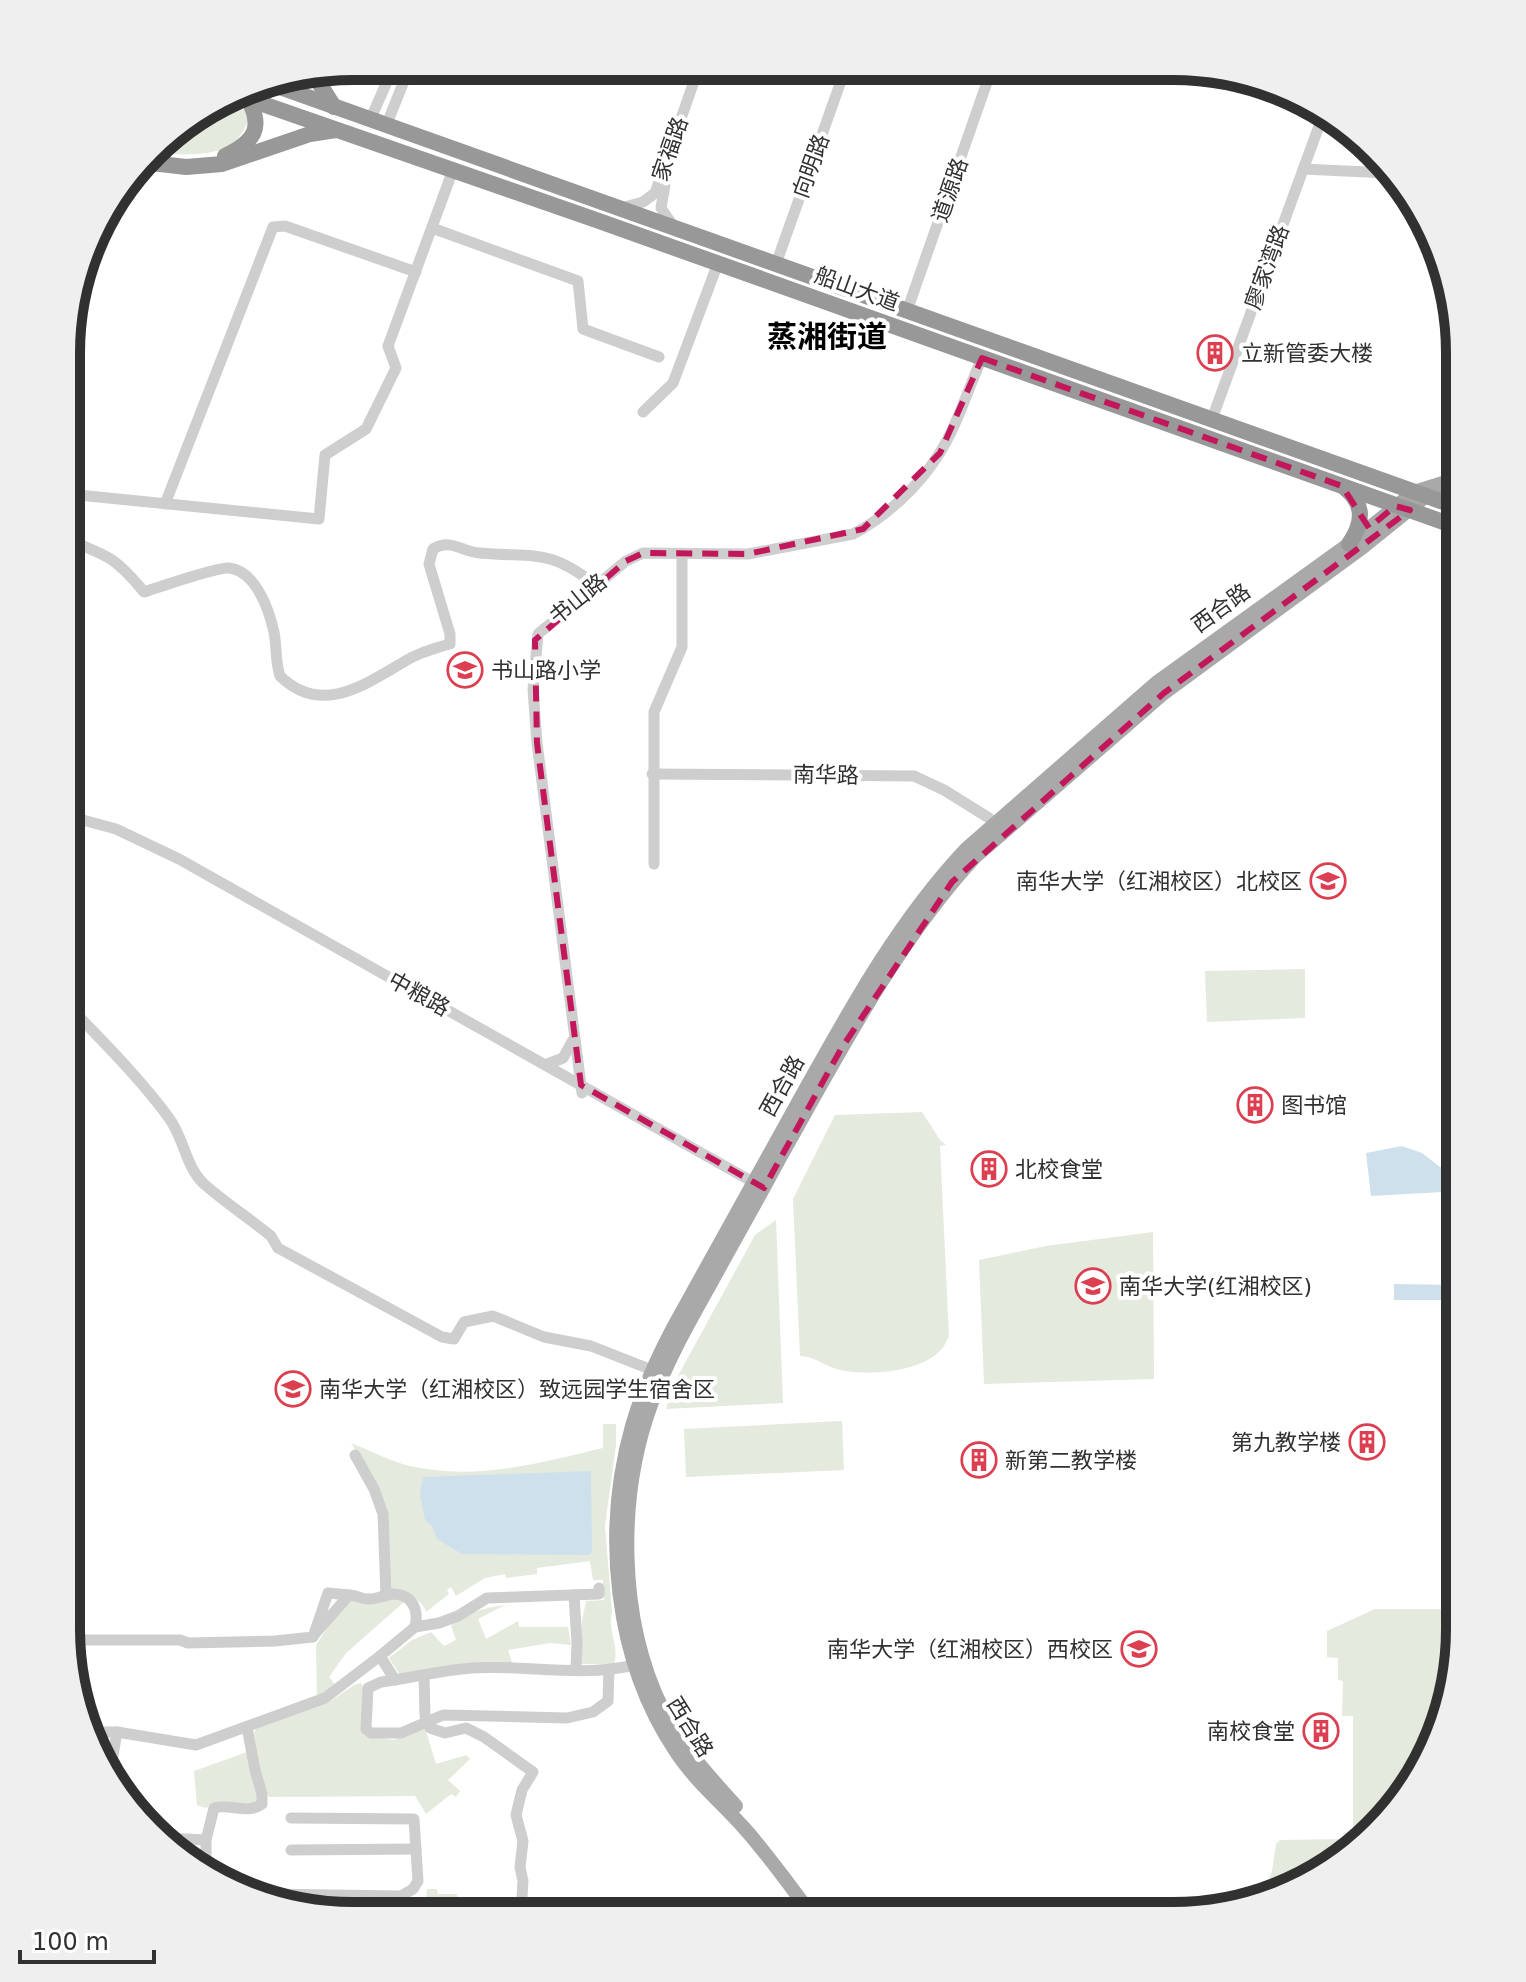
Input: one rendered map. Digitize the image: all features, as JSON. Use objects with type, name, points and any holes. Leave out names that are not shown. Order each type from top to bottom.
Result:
[{"type":"highway","points":[[319,83],[334,107]]},
{"type":"highway","name":"船山大道","points":[[285,89],[1446,503]]},
{"type":"highway","name":"船山大道","points":[[251,100],[1446,523]]},
{"type":"highway","points":[[162,159],[207,160],[240,148],[249,140],[257,123],[256,113],[247,102]]},
{"type":"highway","points":[[157,164],[186,167],[222,164],[310,134],[338,130]]},
{"type":"highway","points":[[1342,486],[1356,499],[1360,515],[1356,546]]},
{"type":"main road","name":"西合路","points":[[640,1663],[628,1539],[630,1499],[642,1431],[663,1375],[757,1188],[857,1000],[926,895],[958,857],[1156,683],[1356,546],[1419,494],[1446,483]]},
{"type":"main road","points":[[1356,546],[1407,521],[1422,520],[1446,525]]},
{"type":"main road","name":"西合路","points":[[757,1188],[652,1370],[631,1428],[623,1463],[616,1537],[623,1615],[640,1663],[663,1711],[687,1748],[771,1845],[808,1902]]},
{"type":"street","name":"向明路","points":[[776,264],[841,80]]},
{"type":"street","name":"道源路","points":[[904,310],[981,80]]},
{"type":"street","name":"道源路","points":[[904,310],[988,80]]},
{"type":"street","points":[[370,120],[387,81]]},
{"type":"street","points":[[386,126],[404,81]]},
{"type":"street","name":"家福路","points":[[620,208],[643,202],[655,193],[694,81]]},
{"type":"street","name":"家福路","points":[[675,227],[661,208],[661,195],[701,81]]},
{"type":"street","name":"廖家湾路","points":[[1212,419],[1320,124]]},
{"type":"street","points":[[1303,169],[1378,173]]},
{"type":"street","points":[[80,495],[319,519],[325,455],[366,429],[396,368],[388,346],[453,170]]},
{"type":"street","points":[[165,504],[273,227],[285,226],[416,272]]},
{"type":"street","points":[[432,228],[578,281],[583,329],[659,357]]},
{"type":"street","points":[[643,412],[673,383],[718,263]]},
{"type":"street","name":"书山路","points":[[581,1089],[537,743],[533,689],[538,634],[596,585],[643,553],[748,554],[853,534],[863,529],[903,496],[940,453],[982,358]]},
{"type":"street","points":[[80,545],[120,564],[144,592],[224,568],[239,571],[260,593],[274,633],[280,676],[302,693],[320,695],[347,691],[374,682],[409,659],[450,644],[450,634],[429,564],[433,549],[441,544],[452,544],[478,553],[540,555],[569,564],[596,585]]},
{"type":"street","points":[[654,864],[654,712],[682,647],[682,554]]},
{"type":"street","name":"南华路","points":[[652,774],[914,776],[944,790],[989,818]]},
{"type":"street","name":"中粮路","points":[[80,821],[116,829],[153,845],[545,1065],[581,1089]]},
{"type":"street","name":"中粮路","points":[[80,822],[153,850],[757,1188]]},
{"type":"street","points":[[80,1018],[172,1122],[181,1137],[183,1150],[201,1181],[271,1236],[278,1248],[442,1337],[454,1339],[464,1322],[493,1316],[544,1337],[591,1346],[652,1370]]},
{"type":"street","points":[[545,1065],[563,1058],[571,1048],[574,1035]]},
{"type":"street","points":[[355,1455],[374,1489],[383,1514],[386,1596]]},
{"type":"street","points":[[100,1732],[196,1745],[325,1698],[415,1627],[458,1616],[487,1598],[599,1594],[599,1588]]},
{"type":"street","points":[[81,1640],[180,1640],[203,1643],[313,1637],[328,1593],[368,1599],[394,1594],[413,1602],[417,1619],[415,1627]]},
{"type":"street","points":[[574,1595],[576,1669]]},
{"type":"street","points":[[380,1656],[395,1680]]},
{"type":"street","points":[[609,1669],[608,1701],[584,1715],[567,1718],[443,1715],[401,1733],[367,1732],[368,1688],[395,1680],[472,1668],[609,1669],[623,1670],[640,1663]]},
{"type":"street","points":[[424,1676],[430,1728],[445,1733],[466,1728],[532,1769],[522,1790],[516,1815],[523,1841],[520,1867],[522,1902]]},
{"type":"street","points":[[206,1858],[206,1840],[214,1808],[249,1809],[262,1804],[247,1727]]},
{"type":"street","points":[[113,1758],[117,1732]]},
{"type":"street","points":[[289,1894],[401,1896],[413,1889],[418,1881],[414,1819],[291,1818]]},
{"type":"street","points":[[178,1839],[206,1840]]},
{"type":"street","points":[[291,1850],[416,1849]]},
{"type":"street","points":[[401,1896],[401,1902]]},
{"type":"highlighted area","points":[[982,358],[1342,486],[1369,528],[1395,506],[1410,510],[1164,693],[952,882],[841,1049],[764,1188],[581,1085],[537,743],[535,640],[626,561],[643,553],[748,554],[863,529],[940,453]]},
{"type":"shaded area","points":[[236,107],[250,112],[245,128],[237,139],[225,147],[212,152],[168,153],[187,136],[217,117]]},
{"type":"shaded area","points":[[1305,969],[1305,1018],[1207,1022],[1205,971]]},
{"type":"shaded area","points":[[922,1112],[946,1145],[940,1146],[949,1336],[945,1344],[923,1362],[894,1371],[848,1371],[800,1356],[793,1199],[835,1115]]},
{"type":"shaded area","points":[[776,1220],[783,1403],[666,1409],[673,1385],[755,1235]]},
{"type":"shaded area","points":[[1153,1232],[1154,1379],[984,1384],[979,1260],[1046,1246]]},
{"type":"shaded area","points":[[842,1421],[844,1470],[686,1477],[684,1429]]},
{"type":"shaded area","points":[[603,1424],[616,1424],[605,1526],[611,1625],[616,1651],[614,1664],[580,1664],[586,1601],[604,1600],[603,1580],[593,1580],[590,1561],[537,1568],[537,1574],[506,1578],[505,1574],[485,1578],[456,1596],[451,1587],[447,1590],[449,1594],[426,1612],[417,1600],[391,1590],[378,1488],[351,1443],[415,1467],[439,1471],[486,1471],[603,1448]]},
{"type":"shaded area","points":[[407,1600],[410,1610],[404,1602],[346,1653],[329,1677],[337,1687],[317,1697],[316,1645],[345,1601]]},
{"type":"shaded area","points":[[505,1605],[478,1619],[486,1639],[518,1621],[519,1627],[568,1627],[571,1645],[550,1643],[508,1650],[512,1663],[400,1675],[389,1658],[412,1640],[431,1632],[444,1646],[456,1640],[451,1626],[456,1621],[476,1611]]},
{"type":"shaded area","points":[[1375,1609],[1445,1609],[1441,1682],[1432,1717],[1418,1750],[1400,1781],[1378,1809],[1347,1838],[1353,1830],[1353,1716],[1342,1716],[1343,1681],[1338,1680],[1338,1658],[1327,1657],[1327,1631]]},
{"type":"shaded area","points":[[361,1683],[365,1691],[367,1735],[393,1740],[425,1728],[436,1764],[466,1755],[470,1759],[448,1780],[460,1791],[456,1797],[451,1794],[426,1814],[415,1796],[269,1797],[262,1784],[254,1733],[256,1729],[332,1700]]},
{"type":"shaded area","points":[[250,1751],[259,1798],[256,1803],[211,1805],[206,1808],[197,1805],[194,1771]]},
{"type":"shaded area","points":[[1347,1839],[1325,1856],[1266,1886],[1276,1844],[1280,1840]]},
{"type":"shaded area","points":[[427,1889],[437,1889],[438,1894],[457,1894],[457,1899],[426,1902]]},
{"type":"water","points":[[1402,1146],[1422,1153],[1444,1170],[1442,1192],[1371,1196],[1366,1153]]},
{"type":"water","points":[[1394,1284],[1445,1285],[1445,1300],[1394,1300]]},
{"type":"water","points":[[591,1471],[592,1552],[589,1555],[462,1554],[437,1539],[432,1526],[425,1520],[420,1494],[423,1477]]},
{"type":"place","name":"立新管委大楼","points":[[1215,353]]},
{"type":"place","name":"书山路小学","points":[[465,670]]},
{"type":"place","name":"南华大学（红湘校区）北校区","points":[[1328,881]]},
{"type":"place","name":"图书馆","points":[[1255,1105]]},
{"type":"place","name":"北校食堂","points":[[989,1169]]},
{"type":"place","name":"南华大学(红湘校区)","points":[[1093,1286]]},
{"type":"place","name":"南华大学（红湘校区）致远园学生宿舍区","points":[[293,1389]]},
{"type":"place","name":"第九教学楼","points":[[1367,1442]]},
{"type":"place","name":"新第二教学楼","points":[[979,1460]]},
{"type":"place","name":"南华大学（红湘校区）西校区","points":[[1139,1649]]},
{"type":"place","name":"南校食堂","points":[[1321,1731]]},
{"type":"district","name":"蒸湘街道","points":[[827,336]]}]
